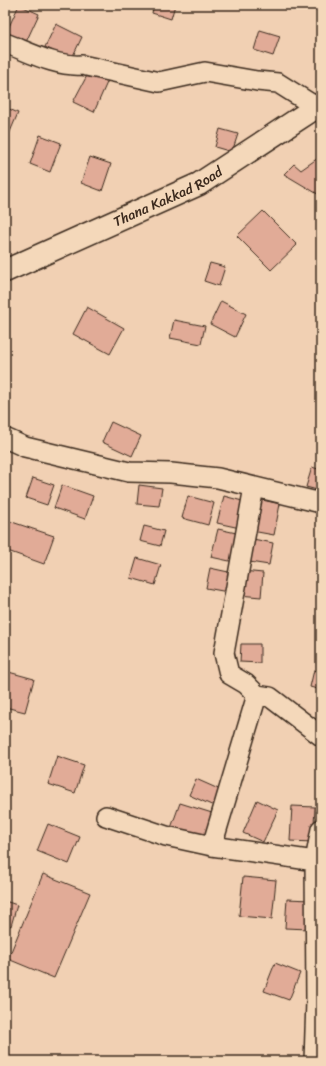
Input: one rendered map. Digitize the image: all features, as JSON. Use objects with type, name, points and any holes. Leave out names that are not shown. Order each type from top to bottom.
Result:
[{"type":"main road","name":"Thana Kakkad Road","points":[[5,271],[200,184],[319,106]]},
{"type":"street","points":[[5,43],[49,60],[72,66],[82,65],[159,82],[205,72],[278,83],[319,106]]},
{"type":"street","points":[[5,438],[25,447],[129,472],[171,473],[218,478],[321,504]]},
{"type":"street","points":[[254,487],[224,653],[229,674],[246,684],[258,695],[270,697],[321,736]]},
{"type":"street","points":[[212,846],[258,695]]},
{"type":"street","points":[[106,816],[166,836],[212,846],[315,860]]},
{"type":"street","points":[[314,1061],[316,1001],[315,860],[321,829]]},
{"type":"building","points":[[19,5],[39,14],[26,42],[6,33]]},
{"type":"building","points":[[154,5],[175,5],[171,19],[152,13]]},
{"type":"building","points":[[56,24],[82,37],[71,60],[45,47]]},
{"type":"building","points":[[260,30],[280,36],[273,56],[254,50]]},
{"type":"building","points":[[91,68],[109,78],[94,112],[73,102]]},
{"type":"building","points":[[5,107],[18,113],[7,139],[5,138]]},
{"type":"building","points":[[220,129],[238,134],[232,152],[215,147]]},
{"type":"building","points":[[40,135],[61,143],[50,172],[30,164]]},
{"type":"building","points":[[321,156],[321,196],[284,174],[294,164],[301,170]]},
{"type":"building","points":[[90,157],[111,164],[102,191],[81,183]]},
{"type":"building","points":[[263,211],[297,245],[271,270],[237,236]]},
{"type":"building","points":[[210,263],[225,267],[219,286],[204,281]]},
{"type":"building","points":[[221,301],[246,314],[235,337],[210,324]]},
{"type":"building","points":[[87,307],[124,328],[110,354],[73,334]]},
{"type":"building","points":[[174,320],[205,326],[201,344],[170,338]]},
{"type":"building","points":[[111,422],[141,436],[132,456],[102,442]]},
{"type":"building","points":[[312,467],[321,470],[321,491],[306,487]]},
{"type":"building","points":[[33,478],[54,485],[47,505],[26,498]]},
{"type":"building","points":[[62,485],[93,496],[85,519],[54,508]]},
{"type":"building","points":[[139,485],[162,488],[159,506],[137,504]]},
{"type":"building","points":[[188,496],[214,503],[208,525],[182,518]]},
{"type":"building","points":[[224,496],[246,502],[240,528],[217,523]]},
{"type":"building","points":[[258,499],[280,504],[274,535],[252,531]]},
{"type":"building","points":[[6,520],[54,536],[44,564],[5,550]]},
{"type":"building","points":[[144,526],[164,531],[160,546],[140,541]]},
{"type":"building","points":[[218,529],[241,534],[234,562],[211,557]]},
{"type":"building","points":[[248,538],[273,543],[269,565],[243,561]]},
{"type":"building","points":[[137,558],[161,565],[155,585],[131,578]]},
{"type":"building","points":[[210,568],[233,573],[228,592],[206,588]]},
{"type":"building","points":[[242,571],[263,573],[261,597],[239,595]]},
{"type":"building","points":[[241,644],[260,644],[260,663],[240,662]]},
{"type":"building","points":[[314,670],[321,672],[321,690],[310,687]]},
{"type":"building","points":[[5,671],[34,679],[25,712],[5,707]]},
{"type":"building","points":[[57,756],[84,765],[75,793],[48,784]]},
{"type":"building","points":[[196,779],[223,791],[216,807],[189,795]]},
{"type":"building","points":[[257,800],[278,810],[263,842],[243,833]]},
{"type":"building","points":[[180,803],[212,813],[207,839],[171,828]]},
{"type":"building","points":[[292,806],[315,807],[313,842],[290,841]]},
{"type":"building","points":[[48,824],[80,837],[69,864],[37,851]]},
{"type":"building","points":[[43,874],[90,893],[54,978],[8,959]]},
{"type":"building","points":[[243,877],[276,880],[272,919],[239,916]]},
{"type":"building","points":[[287,899],[310,900],[309,929],[285,928]]},
{"type":"building","points":[[5,901],[17,905],[11,926],[5,924]]},
{"type":"building","points":[[275,963],[300,973],[289,1000],[264,991]]}]
